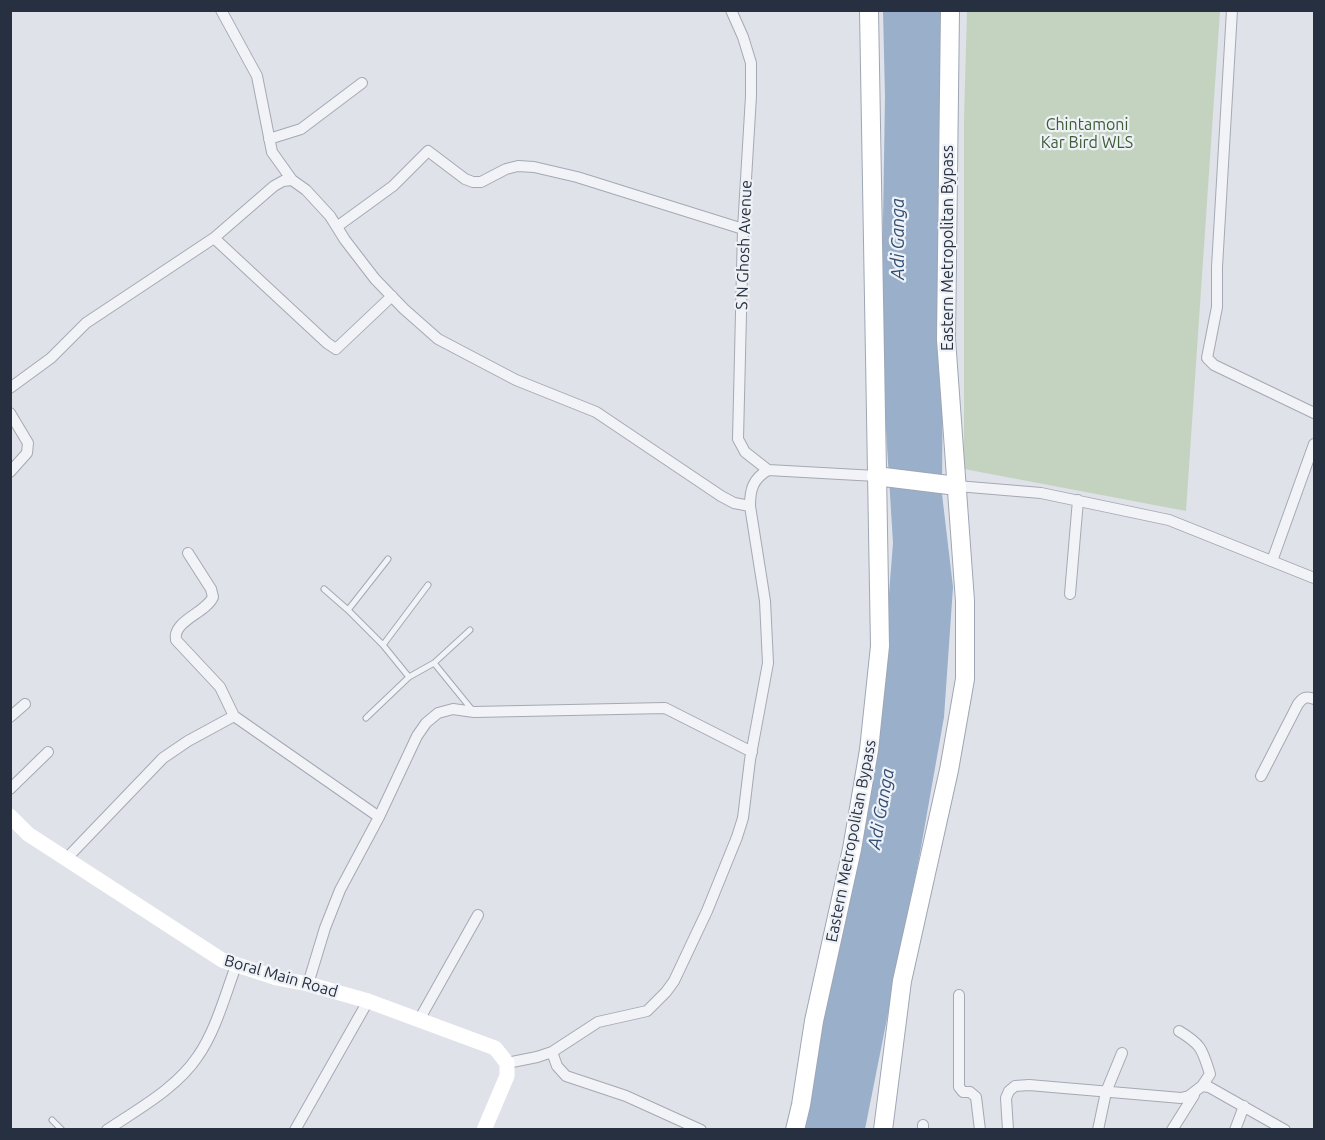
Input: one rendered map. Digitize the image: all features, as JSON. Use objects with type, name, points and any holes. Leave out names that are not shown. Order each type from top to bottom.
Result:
[{"type":"main road","name":"Eastern Metropolitan Bypass","points":[[795,1130],[814,1021],[852,849],[869,750],[880,646],[869,10]]},
{"type":"main road","name":"Eastern Metropolitan Bypass","points":[[883,1130],[902,981],[949,770],[965,679],[965,602],[946,339],[950,10]]},
{"type":"main road","points":[[876,476],[957,486]]},
{"type":"main road","name":"Boral Main Road","points":[[10,816],[28,834],[207,952],[236,966],[368,1001],[495,1048],[507,1063]]},
{"type":"main road","points":[[484,1130],[507,1076],[507,1063]]},
{"type":"street","name":"S N Ghosh Avenue","points":[[731,10],[751,63],[743,229],[738,439],[745,452],[768,470]]},
{"type":"street","points":[[1232,10],[1217,297],[1207,358],[1214,364],[1314,413]]},
{"type":"street","points":[[222,11],[257,76],[269,139],[277,161],[292,180],[316,199],[338,226],[360,260],[392,296],[438,339],[516,381],[596,412],[721,496],[734,503],[750,506]]},
{"type":"street","points":[[269,139],[301,129],[363,83]]},
{"type":"street","points":[[338,226],[393,186],[429,151],[473,182],[481,182],[506,169],[518,166],[534,167],[578,177],[743,229]]},
{"type":"street","points":[[10,388],[51,358],[86,323],[214,238],[274,186],[283,181],[292,180]]},
{"type":"street","points":[[214,238],[336,349],[392,296]]},
{"type":"street","points":[[10,413],[28,444],[27,453],[10,472]]},
{"type":"street","points":[[1272,561],[1314,444]]},
{"type":"street","points":[[507,1063],[537,1058],[552,1052],[598,1022],[647,1011],[674,981],[707,911],[743,819],[752,752],[766,679],[769,645],[765,601],[750,506],[750,492],[754,482],[768,470],[876,476]]},
{"type":"street","points":[[957,486],[1041,493],[1169,520],[1314,578]]},
{"type":"street","points":[[1070,594],[1078,500]]},
{"type":"street","points":[[188,553],[211,589],[213,597],[206,607],[177,629],[176,640],[220,687],[234,716],[379,817]]},
{"type":"street","points":[[1261,776],[1302,699],[1309,696],[1314,699]]},
{"type":"street","points":[[10,717],[25,704]]},
{"type":"street","points":[[308,984],[325,928],[340,890],[379,817],[417,736],[426,723],[438,713],[453,709],[474,712],[665,708],[752,752]]},
{"type":"street","points":[[66,859],[163,758],[188,741],[234,716]]},
{"type":"street","points":[[10,789],[48,752]]},
{"type":"street","points":[[419,1020],[477,915]]},
{"type":"street","points":[[107,1130],[159,1095],[197,1058],[205,1044],[236,966]]},
{"type":"street","points":[[959,995],[959,1087],[963,1092],[970,1092],[976,1097],[980,1130]]},
{"type":"street","points":[[295,1130],[368,1001]]},
{"type":"street","points":[[1172,1130],[1210,1074],[1204,1055],[1196,1041],[1179,1032]]},
{"type":"street","points":[[552,1052],[557,1066],[566,1076],[626,1096],[701,1130]]},
{"type":"street","points":[[1098,1130],[1106,1092],[1122,1053]]},
{"type":"street","points":[[1008,1130],[1006,1098],[1009,1091],[1015,1086],[1029,1085],[1181,1098],[1189,1096],[1200,1088],[1209,1087],[1285,1130]]},
{"type":"street","points":[[1235,1130],[1244,1106]]},
{"type":"lane","points":[[348,610],[388,559]]},
{"type":"lane","points":[[383,645],[428,585]]},
{"type":"lane","points":[[324,590],[383,645],[409,677]]},
{"type":"lane","points":[[366,718],[409,677],[434,663],[470,630]]},
{"type":"lane","points":[[434,663],[474,712]]},
{"type":"lane","points":[[52,1120],[62,1130]]},
{"type":"green space","name":"Chintamoni Kar Bird WLS","points":[[967,11],[1220,11],[1186,511],[964,469],[964,119]]},
{"type":"water","name":"Adi Ganga","points":[[883,11],[945,11],[942,494],[953,587],[944,717],[920,853],[865,1129],[803,1130],[825,1009],[875,773],[893,543],[881,348],[885,97]]}]
